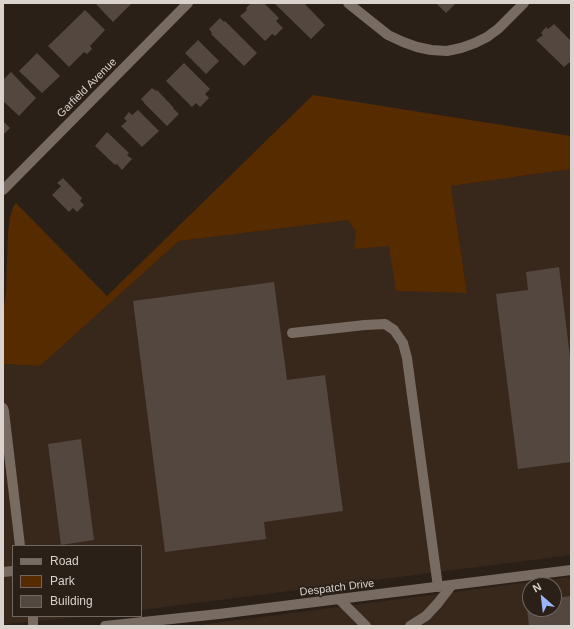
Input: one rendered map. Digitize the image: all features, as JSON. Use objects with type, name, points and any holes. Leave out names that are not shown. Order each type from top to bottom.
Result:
[{"type":"street","name":"Garfield Avenue","points":[[3,190],[188,3]]},
{"type":"street","points":[[348,3],[388,34],[403,42],[431,50],[447,51],[475,44],[487,37],[498,29],[524,3]]},
{"type":"street","points":[[292,333],[365,324],[385,324],[394,330],[403,343],[407,358],[438,587]]},
{"type":"street","points":[[3,408],[20,545]]},
{"type":"street","name":"Despatch Drive","points":[[105,626],[169,622],[219,614],[571,570]]},
{"type":"street","points":[[410,626],[426,616],[451,586]]},
{"type":"street","points":[[339,599],[366,626]]},
{"type":"shaded area","points":[[571,169],[571,555],[142,610],[142,545],[12,545],[12,617],[81,617],[3,624],[3,364],[40,366],[179,241],[348,220],[356,232],[389,246],[467,293],[451,186]]},
{"type":"shaded area","points":[[571,577],[571,626],[193,626],[522,583],[522,617],[562,617],[562,578]]},
{"type":"green space","points":[[313,95],[571,136],[571,169],[451,186],[467,293],[396,291],[389,246],[354,249],[356,232],[348,220],[179,241],[40,366],[3,364],[3,316],[6,291],[8,233],[10,217],[16,203],[107,296]]},
{"type":"building","points":[[95,3],[132,3],[113,22]]},
{"type":"building","points":[[251,3],[264,3],[279,18],[276,21],[283,28],[275,36],[272,34],[265,41],[240,16],[247,10],[246,8]]},
{"type":"building","points":[[274,3],[304,3],[325,25],[311,39]]},
{"type":"building","points":[[436,3],[456,3],[446,13]]},
{"type":"building","points":[[85,10],[105,30],[90,46],[92,49],[87,54],[84,52],[69,67],[48,46]]},
{"type":"building","points":[[220,18],[224,22],[225,21],[257,53],[244,66],[211,34],[212,33],[209,29]]},
{"type":"building","points":[[554,24],[571,41],[571,63],[570,62],[564,67],[536,40],[543,35],[541,33],[546,27],[548,29]]},
{"type":"building","points":[[198,40],[219,61],[206,74],[185,53]]},
{"type":"building","points":[[37,53],[60,76],[42,93],[19,71]]},
{"type":"building","points":[[184,63],[210,89],[205,94],[209,98],[200,107],[196,103],[192,107],[166,81]]},
{"type":"building","points":[[11,72],[36,98],[19,116],[3,101],[3,80]]},
{"type":"building","points":[[152,88],[156,91],[157,90],[179,114],[167,126],[141,99]]},
{"type":"building","points":[[138,110],[159,131],[142,147],[121,126],[127,121],[124,118],[129,112],[132,115]]},
{"type":"building","points":[[3,121],[10,128],[3,135]]},
{"type":"building","points":[[107,132],[129,153],[127,155],[132,159],[122,170],[95,146]]},
{"type":"building","points":[[63,178],[82,198],[80,201],[84,205],[77,212],[73,208],[69,212],[52,195],[61,186],[57,183]]},
{"type":"building","points":[[559,267],[571,365],[571,462],[518,469],[496,294],[528,290],[526,272]]},
{"type":"building","points":[[274,282],[287,380],[325,375],[343,511],[264,522],[266,539],[165,552],[133,301]]},
{"type":"building","points":[[81,439],[94,540],[61,545],[48,444]]},
{"type":"building","points":[[571,596],[571,626],[529,626],[528,617],[562,617],[562,597]]}]
